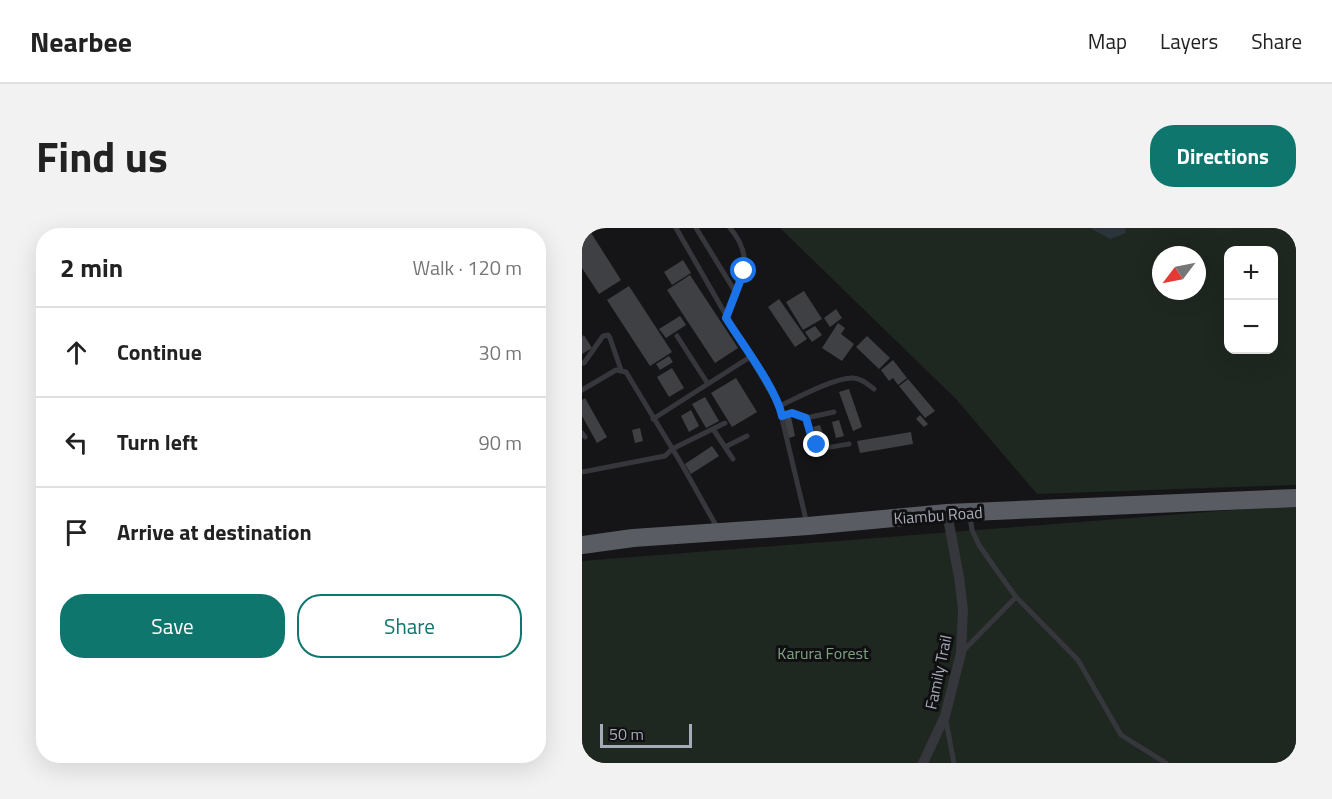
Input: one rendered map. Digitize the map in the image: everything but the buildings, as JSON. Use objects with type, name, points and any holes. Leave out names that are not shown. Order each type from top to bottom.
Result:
[{"type":"highway","name":"Kiambu Road","points":[[582,545],[633,538],[808,526],[947,513],[1296,498]]},
{"type":"street","name":"Family Trail","points":[[922,763],[945,716],[961,653],[963,610],[947,513]]},
{"type":"lane","points":[[676,228],[779,406],[808,526]]},
{"type":"lane","points":[[696,228],[736,293]]},
{"type":"lane","points":[[726,318],[746,262],[740,243],[730,228]]},
{"type":"lane","points":[[582,363],[603,336],[608,335],[621,370]]},
{"type":"lane","points":[[677,336],[708,384]]},
{"type":"lane","points":[[653,418],[750,357]]},
{"type":"lane","points":[[582,390],[616,370],[626,372],[719,531]]},
{"type":"lane","points":[[779,406],[853,378],[862,380],[873,389]]},
{"type":"lane","points":[[782,416],[792,413],[806,418],[834,412]]},
{"type":"lane","points":[[806,418],[812,439],[817,445],[824,448],[849,444]]},
{"type":"lane","points":[[582,472],[665,456],[672,449],[725,423]]},
{"type":"lane","points":[[713,429],[733,459]]},
{"type":"lane","points":[[725,447],[747,436]]},
{"type":"lane","points":[[969,512],[972,530],[979,545],[1016,597],[1078,660],[1121,735],[1166,763]]},
{"type":"lane","points":[[961,653],[1016,597]]},
{"type":"lane","points":[[945,716],[954,763]]},
{"type":"green space","points":[[780,228],[1296,228],[1296,485],[1037,494],[956,399]]},
{"type":"green space","name":"Karura Forest","points":[[1296,505],[1296,763],[582,763],[582,561]]},
{"type":"shaded area","points":[[1090,228],[1125,228],[1126,233],[1110,239]]},
{"type":"route","points":[[744,271],[726,318],[768,384],[782,416],[792,413],[806,418],[812,439],[817,445]]}]
